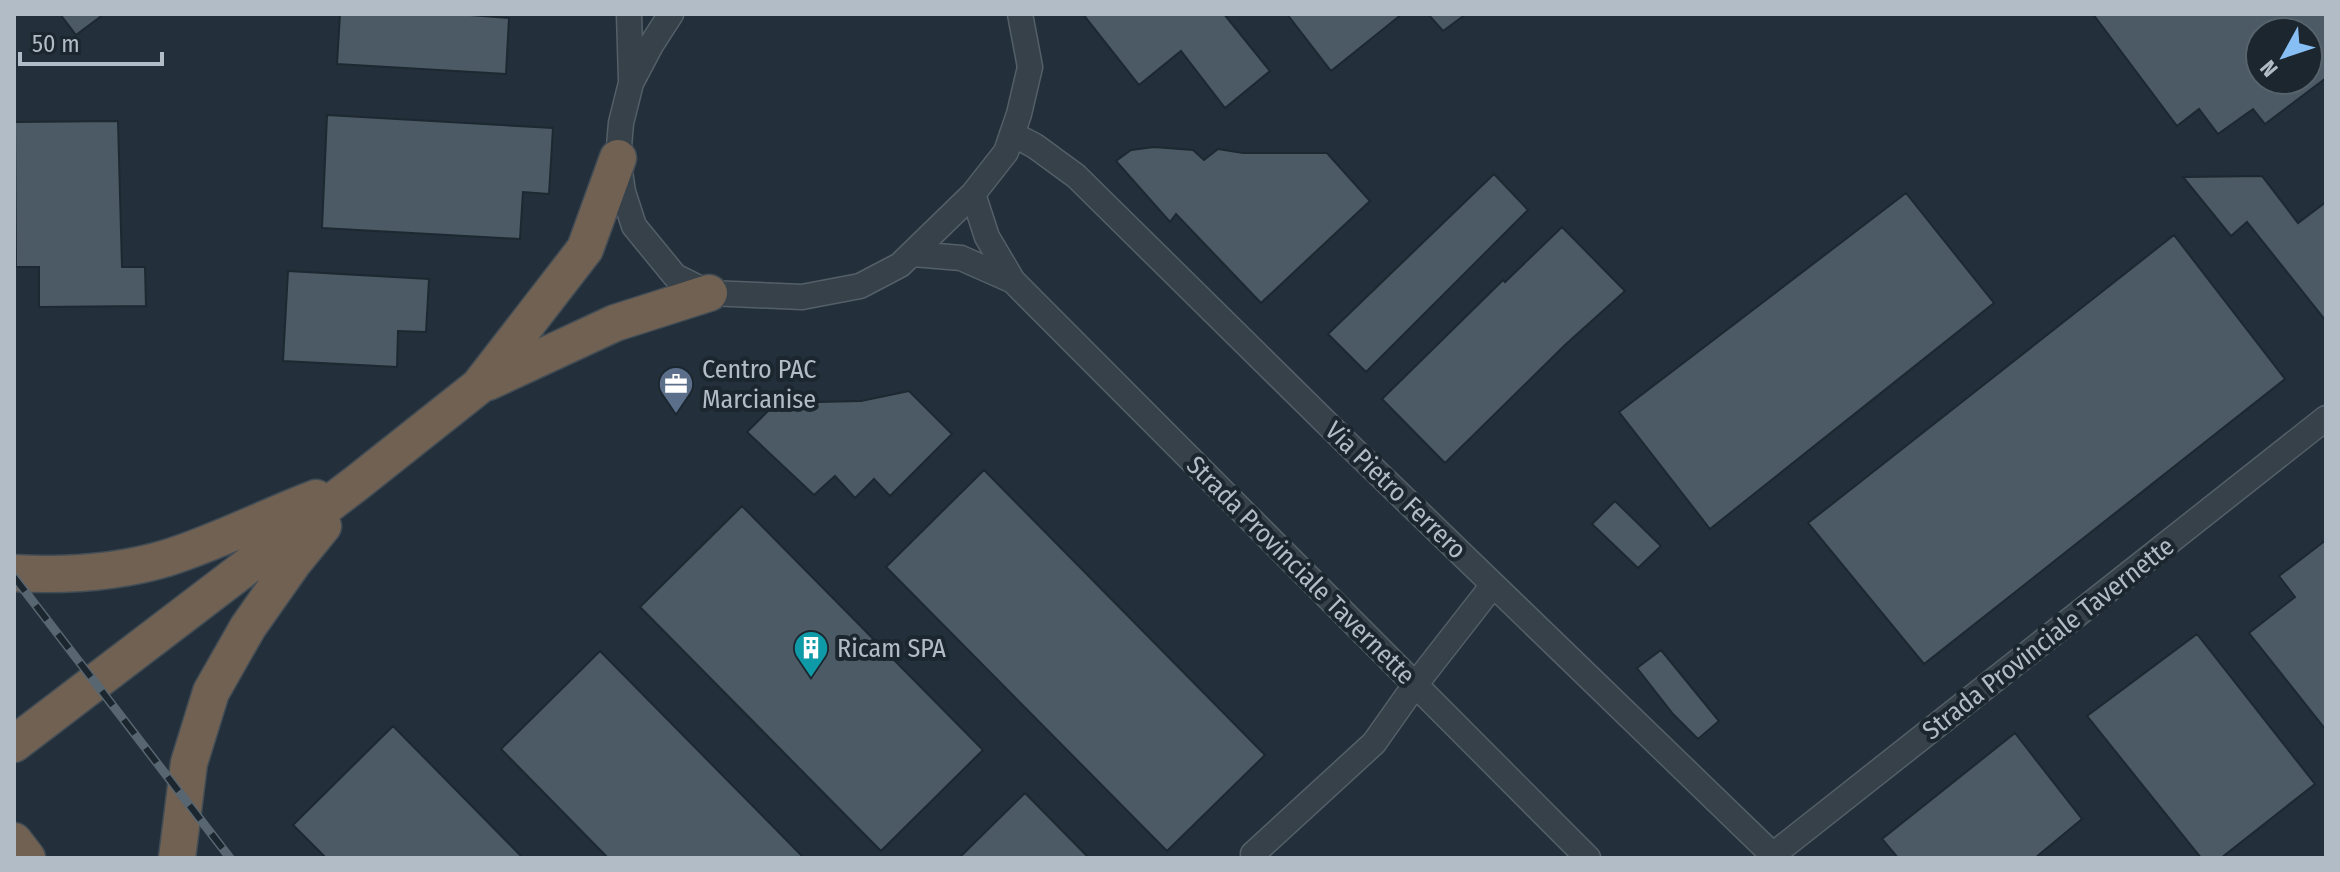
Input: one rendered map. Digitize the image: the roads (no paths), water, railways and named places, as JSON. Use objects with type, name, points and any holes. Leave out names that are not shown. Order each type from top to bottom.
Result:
[{"type":"highway","points":[[479,386],[585,249],[618,158]]},
{"type":"highway","points":[[18,741],[479,386],[615,323],[709,293]]},
{"type":"highway","points":[[14,573],[93,573],[166,558],[358,482]]},
{"type":"highway","points":[[177,858],[189,763],[211,692],[248,627],[358,482]]},
{"type":"highway","points":[[14,841],[27,858]]},
{"type":"street","points":[[629,14],[631,83]]},
{"type":"street","points":[[671,14],[631,83],[621,123],[618,158],[623,192],[634,226],[675,276],[709,293],[802,297],[860,286],[900,265],[973,194],[1006,152],[1030,67],[1020,14]]},
{"type":"street","name":"Via Pietro Ferrero","points":[[1012,134],[1035,146],[1076,176],[1773,857]]},
{"type":"street","name":"Strada Provinciale Tavernette","points":[[973,194],[987,237],[1013,281],[1588,858]]},
{"type":"street","name":"Strada Provinciale Tavernette","points":[[913,254],[961,258],[1013,281]]},
{"type":"street","name":"Strada Provinciale Tavernette","points":[[1773,857],[2326,418]]},
{"type":"street","points":[[1253,854],[1374,743],[1493,585]]},
{"type":"railway","points":[[14,577],[230,858]]},
{"type":"place","name":"Centro PAC Marcianise","points":[[676,415]]},
{"type":"place","name":"Ricam SPA","points":[[811,679]]}]
